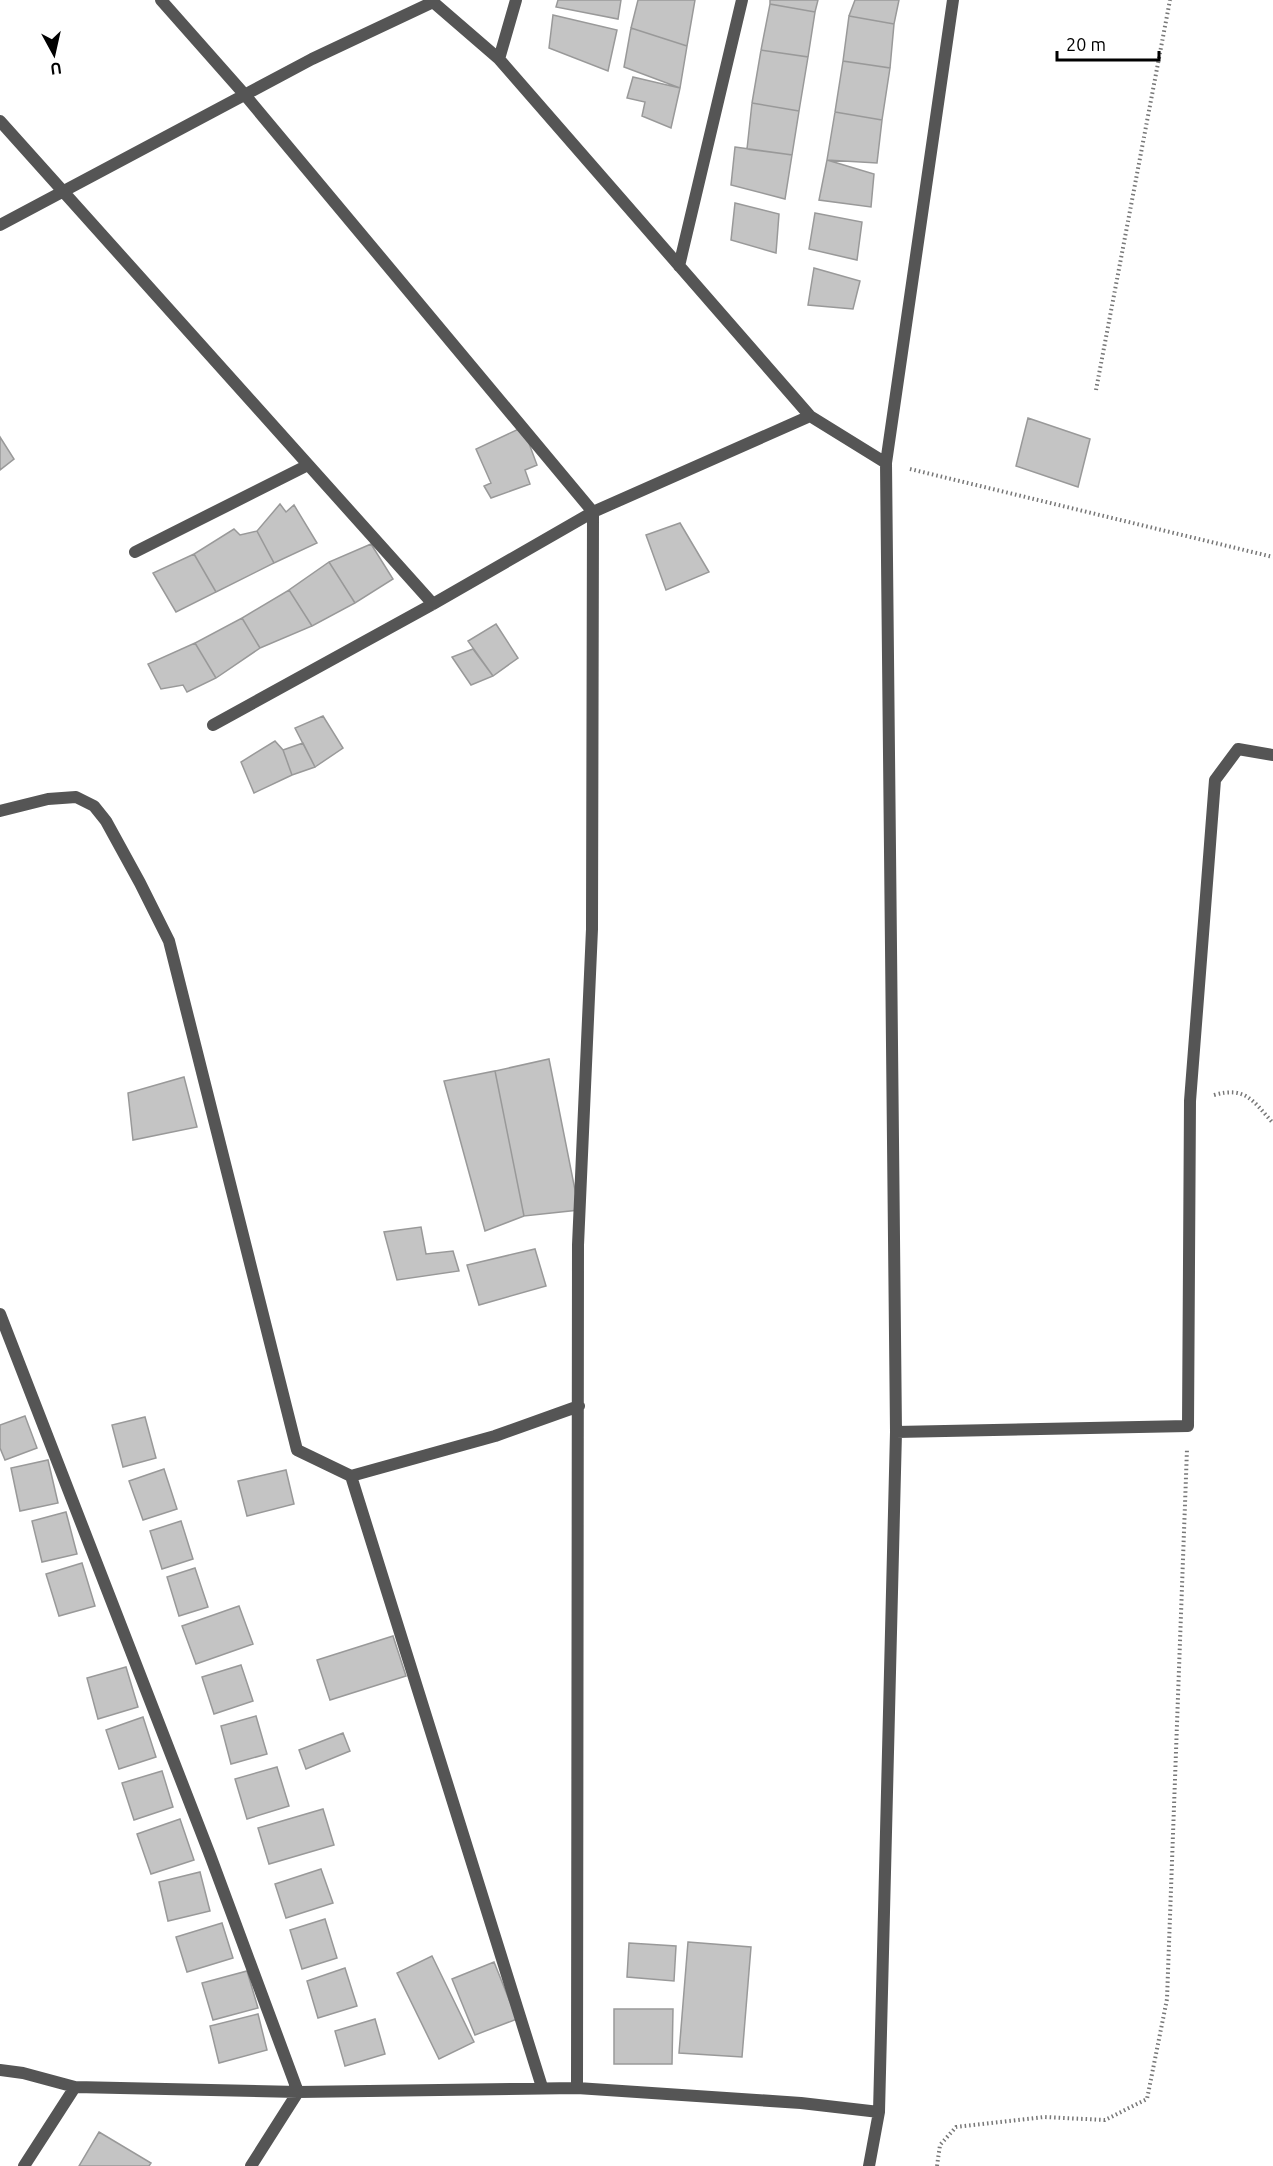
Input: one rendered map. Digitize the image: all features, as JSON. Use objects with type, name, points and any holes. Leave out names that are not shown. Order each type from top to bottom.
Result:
[{"type":"street","points":[[161,0],[245,95],[593,512],[592,929],[578,1245],[577,2088]]},
{"type":"street","points":[[499,59],[516,0]]},
{"type":"street","points":[[679,266],[742,0]]},
{"type":"street","points":[[869,2166],[879,2112],[896,1432],[886,463],[953,0]]},
{"type":"street","points":[[0,225],[312,59],[432,1],[499,59],[810,416],[886,463]]},
{"type":"street","points":[[0,121],[432,604]]},
{"type":"street","points":[[213,724],[432,604],[593,512],[810,416]]},
{"type":"street","points":[[135,552],[308,465]]},
{"type":"street","points":[[896,1432],[1188,1426],[1190,1101],[1215,780],[1238,749],[1273,755]]},
{"type":"street","points":[[0,812],[48,799],[76,797],[94,806],[106,821],[169,941],[297,1450],[351,1476],[495,1436],[579,1406]]},
{"type":"street","points":[[0,1314],[210,1855],[298,2092]]},
{"type":"street","points":[[351,1476],[542,2087]]},
{"type":"street","points":[[0,2070],[23,2073],[75,2087],[298,2092],[577,2088],[801,2103],[879,2112]]},
{"type":"street","points":[[24,2166],[75,2087]]},
{"type":"street","points":[[251,2166],[298,2092]]},
{"type":"path","points":[[1096,390],[1170,0]]},
{"type":"path","points":[[886,463],[1273,557]]},
{"type":"path","points":[[1190,1101],[1229,1091],[1250,1097],[1273,1123]]},
{"type":"path","points":[[937,2166],[940,2145],[956,2127],[1044,2117],[1105,2120],[1147,2098],[1167,2000],[1188,1426]]},
{"type":"building","points":[[558,0],[621,0],[618,19],[556,7]]},
{"type":"building","points":[[638,0],[695,0],[687,46],[631,28]]},
{"type":"building","points":[[770,0],[818,0],[815,12],[770,4]]},
{"type":"building","points":[[855,0],[899,0],[894,24],[849,16]]},
{"type":"building","points":[[770,4],[815,12],[808,57],[761,50]]},
{"type":"building","points":[[553,15],[617,30],[608,71],[549,48]]},
{"type":"building","points":[[849,16],[894,24],[890,68],[843,61]]},
{"type":"building","points":[[631,28],[687,46],[680,88],[624,67]]},
{"type":"building","points":[[761,50],[808,57],[799,111],[752,103]]},
{"type":"building","points":[[843,61],[890,68],[882,120],[835,112]]},
{"type":"building","points":[[633,77],[680,88],[671,128],[642,116],[645,102],[627,98]]},
{"type":"building","points":[[752,103],[799,111],[792,155],[747,149]]},
{"type":"building","points":[[835,112],[882,120],[877,163],[827,160]]},
{"type":"building","points":[[735,147],[792,155],[785,199],[731,185]]},
{"type":"building","points":[[827,160],[874,174],[871,207],[819,200]]},
{"type":"building","points":[[735,203],[779,214],[776,253],[731,240]]},
{"type":"building","points":[[815,213],[862,222],[857,260],[809,249]]},
{"type":"building","points":[[814,268],[860,281],[853,309],[808,305]]},
{"type":"building","points":[[1028,418],[1090,439],[1078,487],[1016,466]]},
{"type":"building","points":[[523,427],[537,465],[525,470],[530,484],[491,498],[484,486],[491,483],[476,449]]},
{"type":"building","points":[[0,437],[14,459],[0,470]]},
{"type":"building","points":[[280,504],[286,512],[294,505],[317,543],[274,563],[257,531]]},
{"type":"building","points":[[680,523],[709,572],[666,590],[646,535]]},
{"type":"building","points":[[234,529],[240,535],[257,531],[274,563],[216,592],[194,554]]},
{"type":"building","points":[[371,544],[393,579],[355,603],[329,562]]},
{"type":"building","points":[[194,554],[216,592],[176,612],[153,573]]},
{"type":"building","points":[[329,562],[355,603],[312,626],[289,590]]},
{"type":"building","points":[[289,590],[312,626],[260,648],[242,618]]},
{"type":"building","points":[[242,618],[260,648],[216,678],[195,643]]},
{"type":"building","points":[[496,624],[518,658],[493,676],[468,641]]},
{"type":"building","points":[[195,643],[216,678],[187,692],[183,685],[161,689],[148,664]]},
{"type":"building","points":[[473,649],[493,676],[471,685],[452,657]]},
{"type":"building","points":[[323,716],[343,748],[315,767],[295,728]]},
{"type":"building","points":[[275,741],[283,750],[292,775],[254,793],[241,762]]},
{"type":"building","points":[[303,743],[315,767],[292,775],[283,750]]},
{"type":"building","points":[[549,1059],[579,1210],[524,1216],[495,1071]]},
{"type":"building","points":[[495,1071],[524,1216],[485,1231],[444,1081]]},
{"type":"building","points":[[184,1077],[197,1127],[133,1140],[128,1093]]},
{"type":"building","points":[[421,1227],[426,1254],[453,1251],[459,1271],[397,1280],[384,1232]]},
{"type":"building","points":[[535,1249],[546,1286],[479,1305],[467,1265]]},
{"type":"building","points":[[25,1416],[37,1448],[5,1460],[0,1448],[0,1425]]},
{"type":"building","points":[[145,1417],[156,1458],[123,1467],[112,1425]]},
{"type":"building","points":[[48,1460],[58,1503],[20,1511],[11,1468]]},
{"type":"building","points":[[164,1469],[177,1509],[143,1520],[129,1481]]},
{"type":"building","points":[[286,1470],[294,1504],[247,1516],[238,1481]]},
{"type":"building","points":[[66,1512],[77,1554],[42,1562],[32,1521]]},
{"type":"building","points":[[181,1521],[193,1559],[162,1569],[150,1531]]},
{"type":"building","points":[[82,1563],[95,1606],[59,1616],[46,1574]]},
{"type":"building","points":[[195,1568],[208,1607],[179,1616],[167,1577]]},
{"type":"building","points":[[239,1606],[253,1644],[196,1664],[182,1626]]},
{"type":"building","points":[[393,1636],[406,1676],[330,1700],[317,1660]]},
{"type":"building","points":[[241,1665],[253,1701],[214,1714],[202,1677]]},
{"type":"building","points":[[126,1667],[138,1707],[98,1719],[87,1678]]},
{"type":"building","points":[[256,1716],[267,1754],[231,1764],[221,1726]]},
{"type":"building","points":[[143,1717],[156,1757],[119,1769],[106,1730]]},
{"type":"building","points":[[343,1733],[350,1751],[306,1769],[299,1750]]},
{"type":"building","points":[[277,1767],[289,1806],[247,1819],[235,1779]]},
{"type":"building","points":[[162,1771],[173,1807],[134,1820],[122,1783]]},
{"type":"building","points":[[323,1809],[334,1845],[269,1864],[258,1828]]},
{"type":"building","points":[[180,1819],[194,1860],[151,1874],[137,1834]]},
{"type":"building","points":[[321,1869],[333,1903],[286,1918],[275,1884]]},
{"type":"building","points":[[200,1872],[210,1911],[168,1921],[159,1882]]},
{"type":"building","points":[[325,1919],[337,1958],[302,1969],[290,1930]]},
{"type":"building","points":[[222,1923],[233,1958],[187,1972],[176,1937]]},
{"type":"building","points":[[688,1942],[751,1947],[742,2057],[679,2053]]},
{"type":"building","points":[[629,1943],[676,1946],[674,1981],[627,1977]]},
{"type":"building","points":[[432,1956],[474,2042],[439,2059],[397,1973]]},
{"type":"building","points":[[494,1962],[517,2019],[475,2035],[452,1979]]},
{"type":"building","points":[[345,1968],[357,2006],[318,2018],[307,1981]]},
{"type":"building","points":[[247,1971],[258,2008],[213,2020],[202,1983]]},
{"type":"building","points":[[614,2009],[673,2009],[672,2064],[614,2064]]},
{"type":"building","points":[[258,2014],[267,2050],[219,2063],[210,2026]]},
{"type":"building","points":[[375,2019],[385,2054],[345,2066],[335,2031]]},
{"type":"building","points":[[99,2132],[151,2163],[149,2166],[79,2166]]}]
